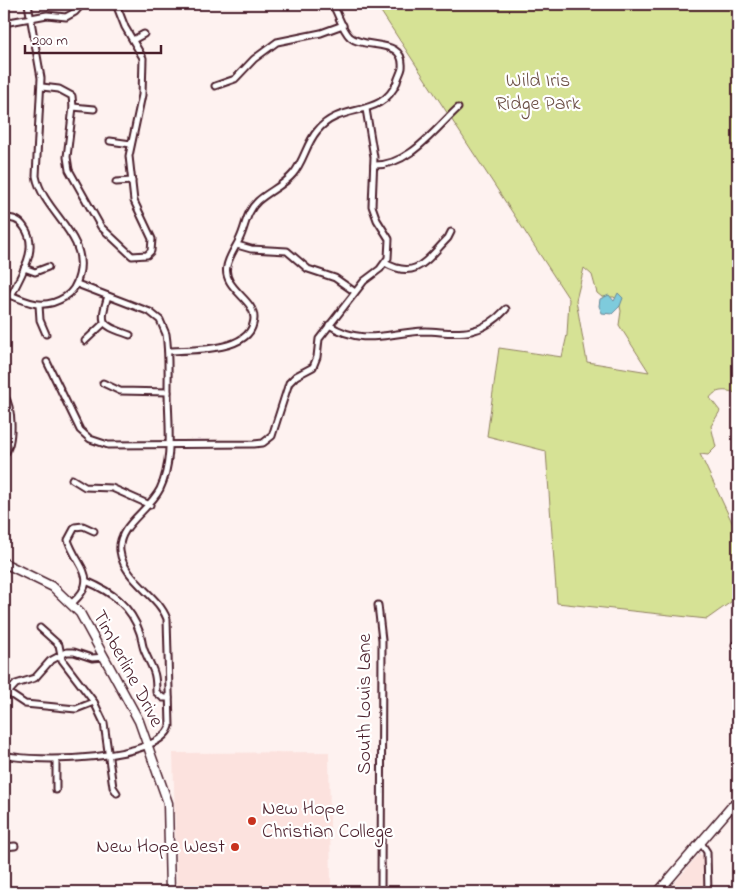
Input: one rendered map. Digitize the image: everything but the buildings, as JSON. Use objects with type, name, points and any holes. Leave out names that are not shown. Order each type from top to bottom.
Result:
[{"type":"street","points":[[4,292],[23,302],[54,303],[70,294],[77,284],[82,266],[78,247],[38,188],[36,176],[42,87],[39,59],[28,4]]},
{"type":"street","points":[[4,23],[47,15],[66,17],[75,12],[82,4]]},
{"type":"street","points":[[42,87],[69,92],[72,96],[74,107],[67,157],[71,176],[107,235],[132,256],[147,255],[151,251],[152,239],[137,209],[132,181],[130,144],[141,103],[144,63],[142,54],[133,40],[116,4]]},
{"type":"street","points":[[168,351],[220,347],[239,340],[252,329],[254,319],[251,308],[226,275],[228,262],[252,207],[294,173],[320,127],[339,114],[366,109],[380,104],[387,98],[398,78],[402,63],[400,56],[390,46],[361,43],[349,36],[332,4]]},
{"type":"street","points":[[215,86],[235,79],[254,60],[277,42],[322,33],[343,25]]},
{"type":"street","points":[[133,40],[144,34]]},
{"type":"street","points":[[74,107],[94,109]]},
{"type":"street","points":[[374,165],[386,165],[401,160],[458,108]]},
{"type":"street","points":[[47,362],[85,437],[108,445],[259,444],[267,441],[274,433],[289,383],[296,376],[309,370],[315,364],[318,340],[355,292],[385,263],[390,252],[389,238],[377,220],[372,206],[374,165],[366,109]]},
{"type":"street","points":[[110,141],[130,144]]},
{"type":"street","points":[[116,182],[132,181]]},
{"type":"street","points":[[4,218],[22,223],[31,238],[31,247],[24,268],[11,296]]},
{"type":"street","points":[[385,263],[401,271],[416,269],[448,238],[451,232]]},
{"type":"street","points":[[237,245],[251,249],[287,251],[308,268],[335,278],[355,292]]},
{"type":"street","points":[[24,268],[35,272],[48,267]]},
{"type":"street","points":[[4,755],[56,760],[109,754],[148,743],[165,736],[169,731],[167,619],[158,604],[144,592],[130,573],[120,554],[120,539],[124,532],[150,505],[166,475],[168,446],[168,351],[166,330],[157,318],[146,311],[77,284]]},
{"type":"street","points":[[108,296],[102,313],[104,323],[108,327],[130,335]]},
{"type":"street","points":[[39,304],[40,320],[46,334]]},
{"type":"street","points":[[329,325],[340,332],[361,338],[424,331],[458,333],[482,328],[497,319],[506,309]]},
{"type":"street","points":[[86,341],[104,323]]},
{"type":"street","points":[[103,383],[120,391],[168,392]]},
{"type":"street","points":[[4,395],[9,408],[10,446],[4,455]]},
{"type":"street","points":[[72,479],[85,487],[112,488],[150,505]]},
{"type":"street","points":[[71,604],[82,594],[86,577],[73,554],[68,540],[75,527],[83,526],[94,531]]},
{"type":"street","name":"Timberline Drive","points":[[4,563],[53,587],[71,604],[88,624],[139,721],[168,803],[170,892]]},
{"type":"street","points":[[86,582],[116,596],[130,612],[140,633],[144,651],[156,673],[156,692],[163,698],[169,698]]},
{"type":"street","name":"South Louis Lane","points":[[378,605],[382,640],[381,892]]},
{"type":"street","points":[[40,628],[59,645],[60,656],[94,702],[104,723],[113,787],[117,793]]},
{"type":"street","points":[[94,702],[76,709],[25,704],[6,692],[16,684],[35,678],[50,661],[60,656],[74,652],[92,658],[105,657]]},
{"type":"street","points":[[56,760],[56,790]]},
{"type":"street","points":[[658,892],[738,799]]},
{"type":"street","points":[[701,843],[707,852],[708,892]]},
{"type":"street","points":[[4,846],[15,846]]},
{"type":"shaded area","name":"New Hope Christian College","points":[[329,752],[331,888],[343,889],[343,892],[177,892],[173,753]]},
{"type":"shaded area","points":[[699,854],[704,856],[705,892],[667,892]]},
{"type":"green space","name":"Wild Iris Ridge Park","points":[[376,4],[738,4],[738,394],[719,391],[710,398],[720,411],[711,426],[716,447],[708,455],[700,454],[738,535],[738,597],[707,619],[557,603],[546,451],[487,436],[499,348],[562,357],[567,335],[569,299]],"holes":[[[584,268],[592,275],[597,293],[602,297],[614,297],[619,302],[621,311],[619,325],[649,372],[587,362],[576,300]]]},
{"type":"water","points":[[618,293],[623,298],[620,306],[612,314],[602,313],[599,306],[600,299],[609,295],[614,301]]},
{"type":"place","name":"New Hope Christian College","points":[[252,821]]},
{"type":"place","name":"New Hope West","points":[[235,847]]}]
